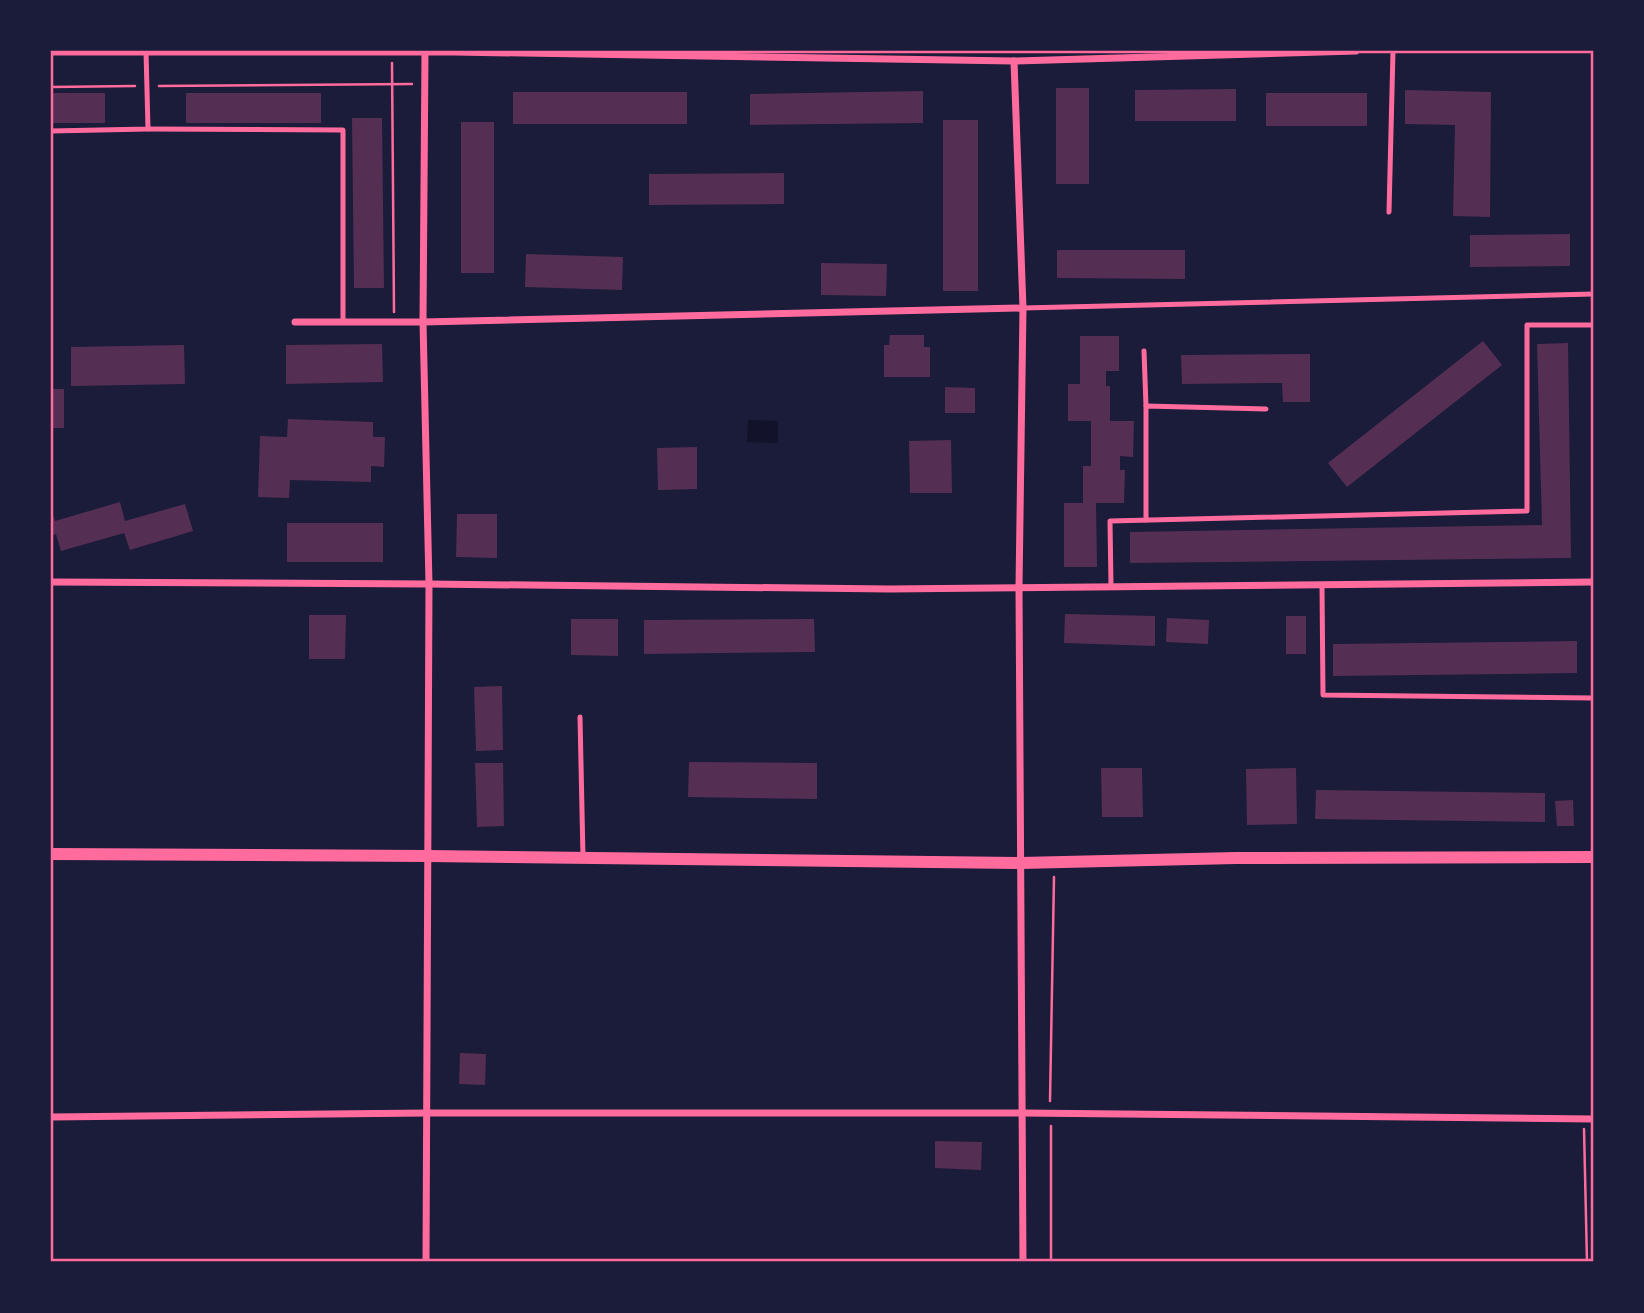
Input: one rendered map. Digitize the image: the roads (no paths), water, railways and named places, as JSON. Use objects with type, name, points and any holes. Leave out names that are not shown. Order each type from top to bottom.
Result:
[{"type":"street","points":[[51,52],[425,52],[1014,61],[1356,51]]},
{"type":"street","points":[[425,52],[423,322],[429,583],[426,1262]]},
{"type":"street","points":[[1014,61],[1023,308],[1018,587],[1023,1262]]},
{"type":"street","points":[[295,321],[423,322],[1023,308]]},
{"type":"street","points":[[51,582],[429,583],[890,589],[1593,582]]},
{"type":"street","points":[[51,854],[1020,863],[1237,858],[1593,857]]},
{"type":"street","points":[[51,1117],[427,1113],[1023,1113],[1593,1119]]},
{"type":"lane","points":[[146,51],[148,129]]},
{"type":"lane","points":[[1389,212],[1393,51]]},
{"type":"lane","points":[[51,131],[343,130],[343,322]]},
{"type":"lane","points":[[1023,308],[1593,294]]},
{"type":"lane","points":[[1111,586],[1110,521],[1527,511],[1527,325],[1593,325]]},
{"type":"lane","points":[[1144,351],[1146,520]]},
{"type":"lane","points":[[1146,406],[1266,409]]},
{"type":"lane","points":[[1322,586],[1323,695],[1593,698]]},
{"type":"lane","points":[[580,717],[583,857]]}]
